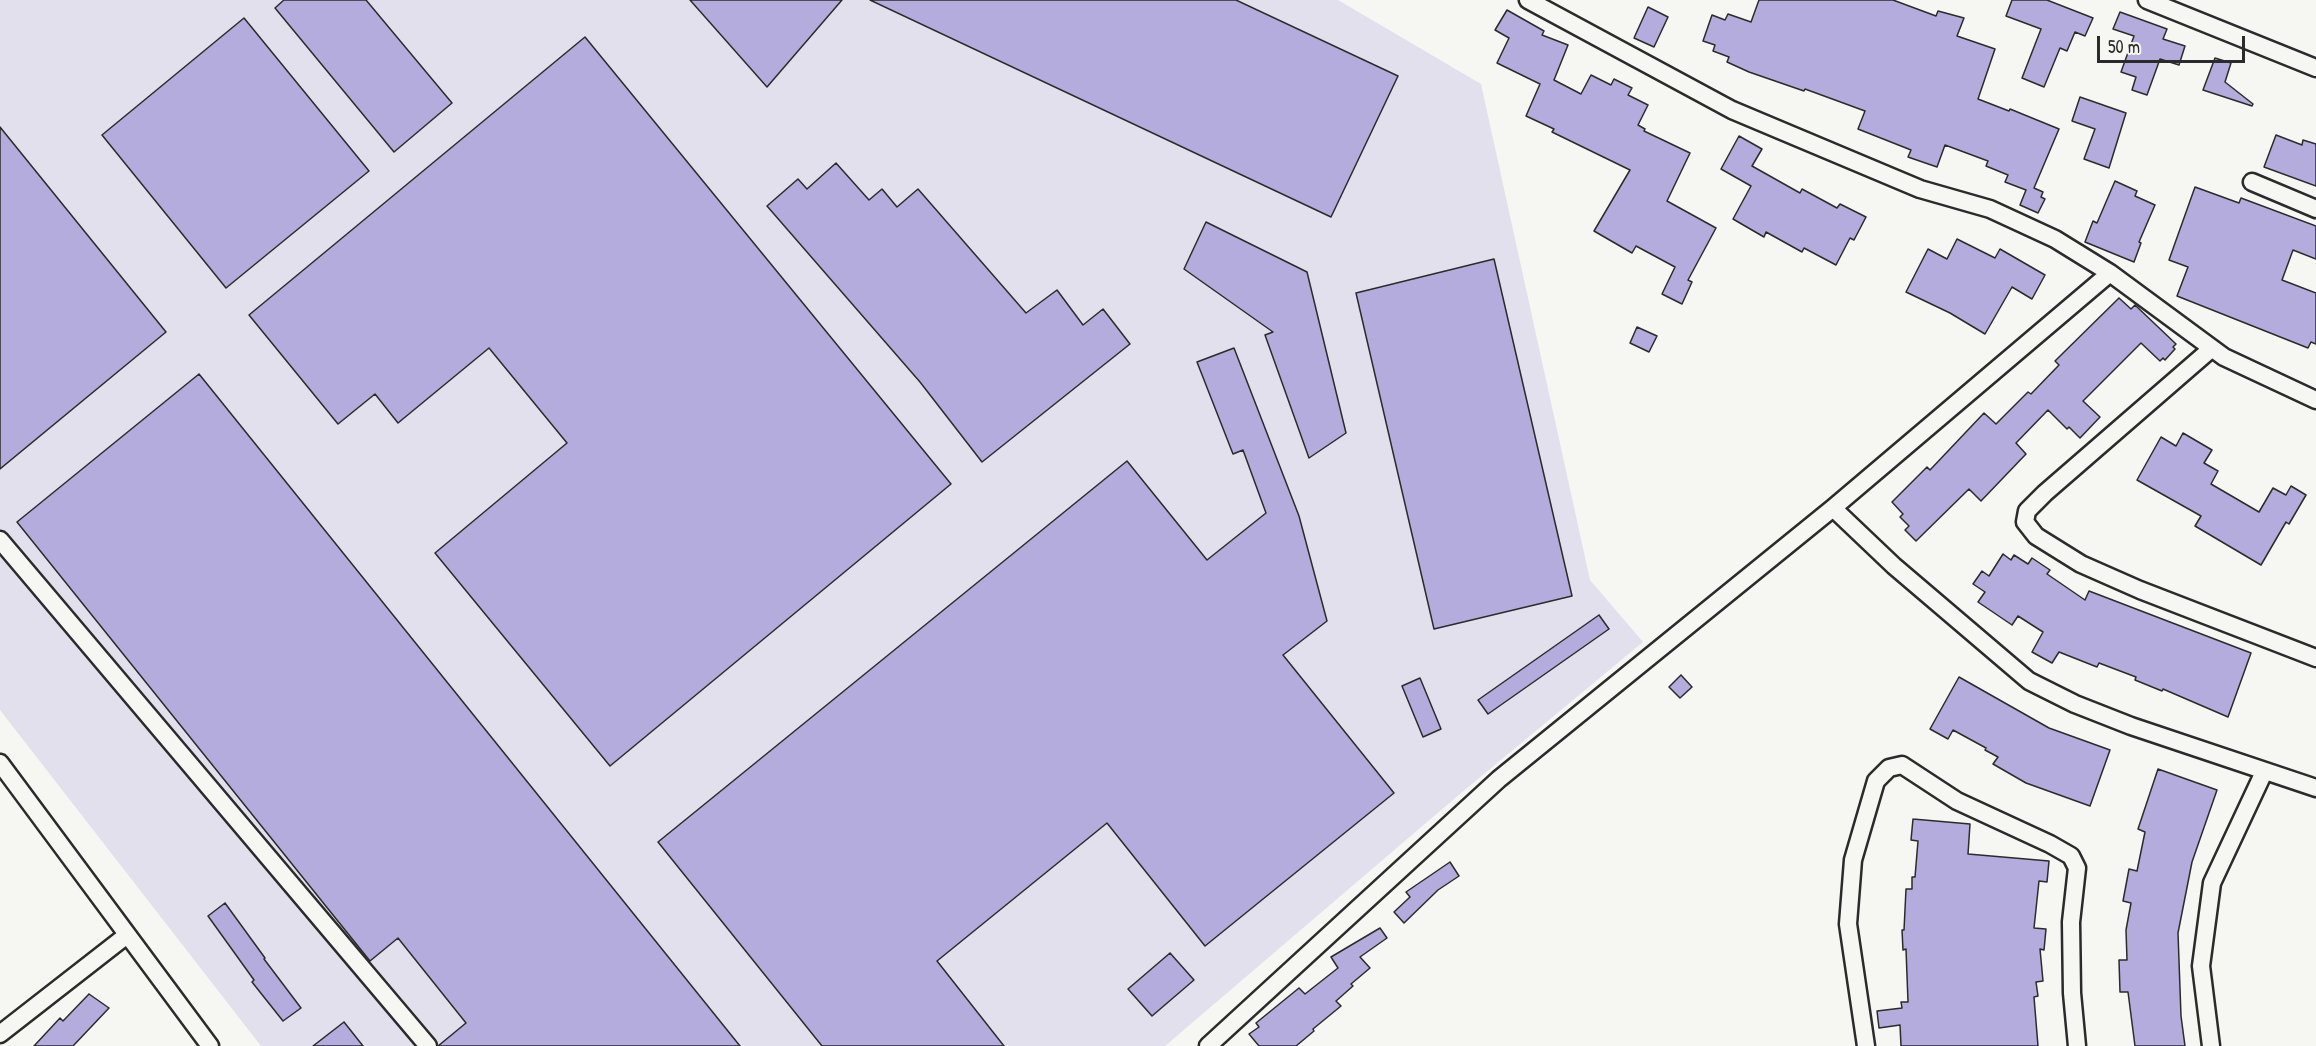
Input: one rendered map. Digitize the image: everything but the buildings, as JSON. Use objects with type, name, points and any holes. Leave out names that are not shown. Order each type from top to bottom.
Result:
[{"type":"street","points":[[1528,0],[1732,111],[1920,189],[1990,209],[2055,239],[2110,273],[2211,349],[2316,400]]},
{"type":"street","points":[[2158,2],[2316,68]]},
{"type":"street","points":[[2252,182],[2316,208]]},
{"type":"street","points":[[1208,1046],[1499,779],[1833,508],[2110,273]]},
{"type":"street","points":[[2211,349],[2045,493],[2027,511],[2025,522],[2036,536],[2081,564],[2140,590],[2316,657]]},
{"type":"street","points":[[1833,508],[1894,566],[2030,681],[2075,704],[2264,772],[2316,788]]},
{"type":"street","points":[[0,540],[428,1046]]},
{"type":"street","points":[[0,763],[210,1046]]},
{"type":"street","points":[[1866,1046],[1848,924],[1853,860],[1876,781],[1889,768],[1902,765],[1956,801],[2071,856],[2078,868],[2071,934],[2072,993],[2078,1046]]},
{"type":"street","points":[[2211,1046],[2200,966],[2212,883],[2264,772]]},
{"type":"street","points":[[0,1034],[127,935]]},
{"type":"shaded area","points":[[0,0],[1338,0],[1481,84],[1590,580],[1643,642],[1461,793],[1165,1046],[261,1046],[0,710]]}]
